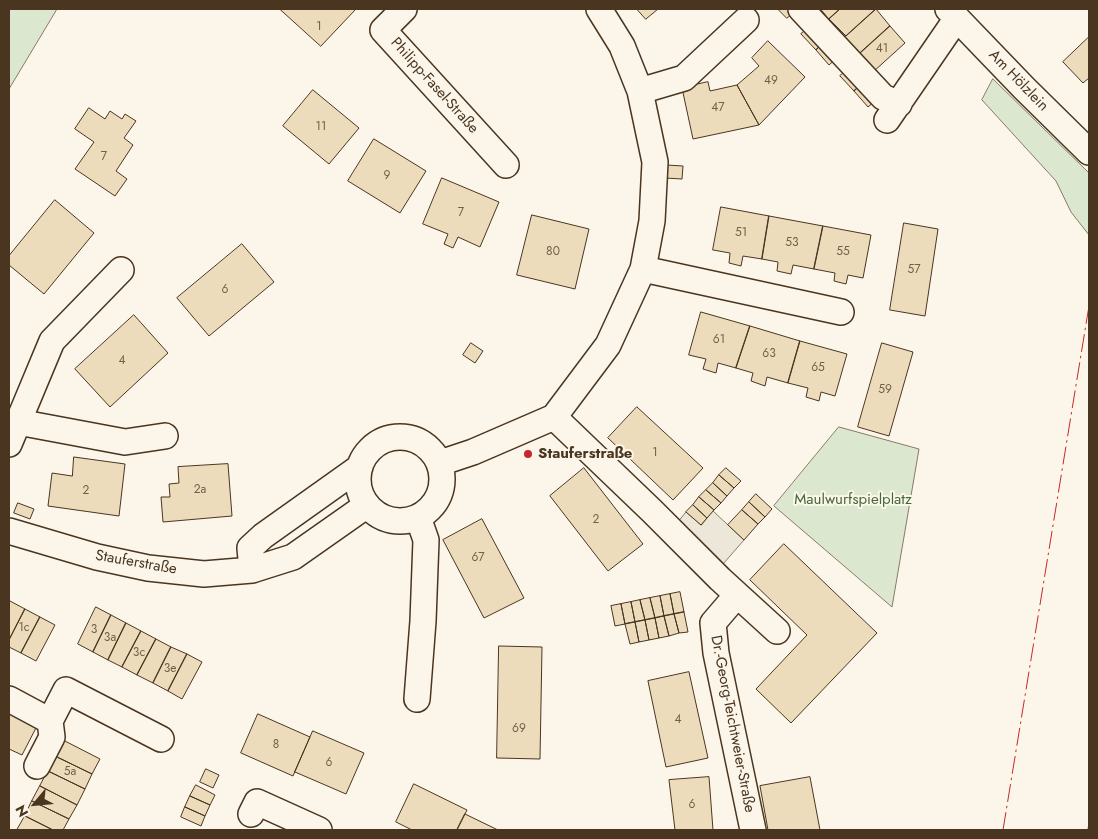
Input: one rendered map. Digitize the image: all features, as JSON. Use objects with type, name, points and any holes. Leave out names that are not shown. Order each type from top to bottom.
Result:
[{"type":"street","name":"Philipp-Fasel-Straße","points":[[404,9],[383,30],[506,165]]},
{"type":"street","points":[[440,463],[472,452],[554,417],[608,345],[643,269],[652,221],[655,162],[640,91],[622,46],[599,9]]},
{"type":"street","points":[[801,9],[883,98],[893,112],[953,13]]},
{"type":"street","name":"Am Hölzlein","points":[[953,13],[1089,152]]},
{"type":"street","points":[[640,91],[684,78],[746,20]]},
{"type":"street","points":[[643,269],[841,312]]},
{"type":"street","points":[[120,270],[52,342],[13,433],[125,442],[164,436]]},
{"type":"street","points":[[554,417],[776,632]]},
{"type":"street","points":[[398,436],[413,438],[428,447],[440,463],[442,478],[439,495],[429,509],[418,517],[398,520],[379,515],[367,505],[360,492],[358,484],[360,467],[367,452],[377,443],[398,436]]},
{"type":"street","points":[[252,570],[250,548],[263,536],[360,467]]},
{"type":"street","name":"Stauferstraße","points":[[9,531],[97,557],[148,568],[204,574],[252,570],[293,558],[367,505]]},
{"type":"street","points":[[417,699],[423,620],[426,540],[418,517]]},
{"type":"street","name":"Dr.-Georg-Teichtweier-Straße","points":[[737,595],[713,623],[716,653],[753,830]]},
{"type":"street","points":[[37,766],[52,737],[50,721],[66,690],[161,740]]},
{"type":"street","points":[[9,699],[50,721]]},
{"type":"street","points":[[251,814],[257,802],[319,830]]},
{"type":"green space","points":[[9,9],[57,9],[9,89]]},
{"type":"green space","points":[[993,79],[1089,173],[1089,235],[1071,212],[1056,181],[982,100]]},
{"type":"green space","name":"Maulwurfspielplatz","points":[[839,427],[919,449],[892,607],[774,506]]},
{"type":"shaded area","points":[[713,511],[744,540],[723,564],[677,523],[686,512],[701,525]]},
{"type":"building","points":[[280,9],[356,9],[321,46]]},
{"type":"building","points":[[637,9],[658,9],[646,19]]},
{"type":"building","points":[[778,9],[794,9],[796,11],[787,18]]},
{"type":"building","points":[[821,9],[840,9],[829,19]]},
{"type":"building","points":[[840,9],[876,9],[846,36],[829,19]]},
{"type":"building","points":[[876,9],[890,26],[858,55],[844,38]]},
{"type":"building","points":[[890,26],[905,43],[873,72],[858,55]]},
{"type":"building","points":[[810,27],[824,42],[816,50],[801,34]]},
{"type":"building","points":[[1089,37],[1089,78],[1083,83],[1063,62]]},
{"type":"building","points":[[768,41],[805,77],[759,125],[737,85],[759,66],[752,58]]},
{"type":"building","points":[[824,42],[838,57],[829,65],[816,50]]},
{"type":"building","points":[[848,69],[862,84],[854,91],[840,76]]},
{"type":"building","points":[[708,82],[710,91],[737,85],[759,125],[693,139],[682,88]]},
{"type":"building","points":[[862,84],[876,100],[868,107],[854,91]]},
{"type":"building","points":[[313,90],[359,128],[329,164],[283,126]]},
{"type":"building","points":[[89,108],[105,119],[110,111],[122,119],[125,114],[136,121],[124,138],[133,145],[116,171],[127,179],[115,196],[75,169],[94,142],[75,129]]},
{"type":"building","points":[[374,139],[426,171],[400,213],[348,181]]},
{"type":"building","points":[[666,165],[683,166],[682,179],[665,178]]},
{"type":"building","points":[[442,178],[499,202],[480,247],[458,237],[453,248],[444,244],[448,234],[423,224]]},
{"type":"building","points":[[55,200],[94,233],[44,294],[9,265],[9,256]]},
{"type":"building","points":[[721,207],[769,216],[762,259],[743,256],[741,266],[729,263],[730,253],[713,250]]},
{"type":"building","points":[[532,215],[589,229],[575,289],[517,275]]},
{"type":"building","points":[[769,216],[823,226],[814,269],[793,265],[791,274],[777,271],[778,262],[762,259]]},
{"type":"building","points":[[904,223],[938,229],[925,316],[890,310]]},
{"type":"building","points":[[823,226],[871,235],[863,278],[848,275],[846,284],[834,281],[835,273],[814,269]]},
{"type":"building","points":[[242,244],[274,282],[209,336],[177,298]]},
{"type":"building","points":[[701,312],[750,326],[736,368],[718,363],[716,373],[703,369],[706,359],[689,355]]},
{"type":"building","points":[[134,315],[168,353],[110,407],[75,369]]},
{"type":"building","points":[[750,326],[800,341],[788,383],[767,377],[765,386],[751,381],[753,373],[736,368]]},
{"type":"building","points":[[800,341],[847,354],[835,396],[821,392],[819,401],[806,397],[808,388],[788,383]]},
{"type":"building","points":[[471,343],[483,351],[475,363],[463,355]]},
{"type":"building","points":[[882,343],[913,352],[889,436],[858,427]]},
{"type":"building","points":[[637,407],[703,468],[673,500],[608,438]]},
{"type":"building","points":[[74,457],[125,464],[119,516],[48,506],[52,473],[72,476]]},
{"type":"building","points":[[228,464],[232,516],[163,522],[161,497],[170,497],[169,484],[179,483],[178,467]]},
{"type":"building","points":[[584,468],[643,544],[608,571],[550,496]]},
{"type":"building","points":[[726,468],[741,481],[734,488],[719,475]]},
{"type":"building","points":[[719,475],[734,488],[727,496],[713,483]]},
{"type":"building","points":[[713,483],[727,496],[721,503],[706,490]]},
{"type":"building","points":[[706,490],[721,503],[714,510],[699,497]]},
{"type":"building","points":[[756,494],[772,509],[765,517],[749,502]]},
{"type":"building","points":[[699,497],[714,510],[707,518],[693,505]]},
{"type":"building","points":[[749,502],[765,517],[758,524],[742,510]]},
{"type":"building","points":[[18,503],[34,509],[30,519],[14,513]]},
{"type":"building","points":[[693,505],[707,518],[701,525],[686,512]]},
{"type":"building","points":[[742,510],[758,524],[744,540],[728,525]]},
{"type":"building","points":[[482,519],[524,598],[484,618],[443,540]]},
{"type":"building","points":[[784,544],[877,633],[791,723],[756,689],[807,635],[750,580]]},
{"type":"building","points":[[680,592],[684,612],[674,614],[670,594]]},
{"type":"building","points":[[670,594],[674,614],[664,616],[660,596]]},
{"type":"building","points":[[660,596],[664,616],[655,618],[650,598]]},
{"type":"building","points":[[650,598],[655,618],[645,620],[640,600]]},
{"type":"building","points":[[640,600],[645,620],[635,622],[631,602]]},
{"type":"building","points":[[10,601],[25,609],[9,640],[9,603]]},
{"type":"building","points":[[631,602],[635,622],[625,624],[621,604]]},
{"type":"building","points":[[621,604],[625,624],[615,626],[611,606]]},
{"type":"building","points":[[96,607],[111,615],[93,652],[78,644]]},
{"type":"building","points":[[25,609],[40,617],[21,653],[9,647],[9,640]]},
{"type":"building","points":[[684,612],[688,632],[679,633],[674,614]]},
{"type":"building","points":[[674,614],[679,633],[669,636],[664,616]]},
{"type":"building","points":[[111,615],[126,623],[108,660],[93,652]]},
{"type":"building","points":[[664,616],[669,636],[659,638],[655,618]]},
{"type":"building","points":[[40,617],[55,625],[36,661],[21,653]]},
{"type":"building","points":[[655,618],[659,638],[649,640],[645,620]]},
{"type":"building","points":[[645,620],[649,640],[639,642],[635,622]]},
{"type":"building","points":[[635,622],[639,642],[630,644],[625,624]]},
{"type":"building","points":[[126,623],[141,631],[122,667],[108,660]]},
{"type":"building","points":[[141,631],[156,639],[137,675],[122,667]]},
{"type":"building","points":[[156,639],[171,647],[153,683],[137,675]]},
{"type":"building","points":[[499,646],[542,647],[540,759],[497,758]]},
{"type":"building","points":[[171,647],[187,654],[168,691],[153,683]]},
{"type":"building","points":[[187,654],[202,662],[182,699],[168,691]]},
{"type":"building","points":[[689,672],[708,758],[666,767],[648,681]]},
{"type":"building","points":[[9,711],[37,726],[22,755],[9,749]]},
{"type":"building","points":[[258,714],[310,737],[293,776],[241,753]]},
{"type":"building","points":[[313,731],[364,753],[346,794],[295,772]]},
{"type":"building","points":[[63,740],[100,759],[92,774],[55,756]]},
{"type":"building","points":[[55,756],[92,774],[85,789],[48,771]]},
{"type":"building","points":[[206,769],[219,775],[213,788],[200,782]]},
{"type":"building","points":[[48,771],[85,789],[77,805],[40,786]]},
{"type":"building","points":[[709,777],[713,830],[675,830],[669,780]]},
{"type":"building","points":[[810,777],[820,830],[768,830],[760,786]]},
{"type":"building","points":[[414,784],[467,810],[457,830],[412,830],[396,822]]},
{"type":"building","points":[[196,785],[215,795],[210,805],[190,796]]},
{"type":"building","points":[[40,786],[77,805],[69,819],[32,801]]},
{"type":"building","points":[[190,796],[210,805],[205,816],[185,807]]},
{"type":"building","points":[[32,801],[69,819],[63,830],[53,830],[25,816]]},
{"type":"building","points":[[185,807],[205,816],[201,826],[181,817]]},
{"type":"building","points":[[465,814],[498,830],[457,830]]},
{"type":"building","points":[[25,816],[53,830],[17,830]]},
{"type":"power","points":[[1003,830],[1089,306]]},
{"type":"power","points":[[1088,830],[1089,821]]},
{"type":"place","name":"Stauferstraße","points":[[528,454]]}]
